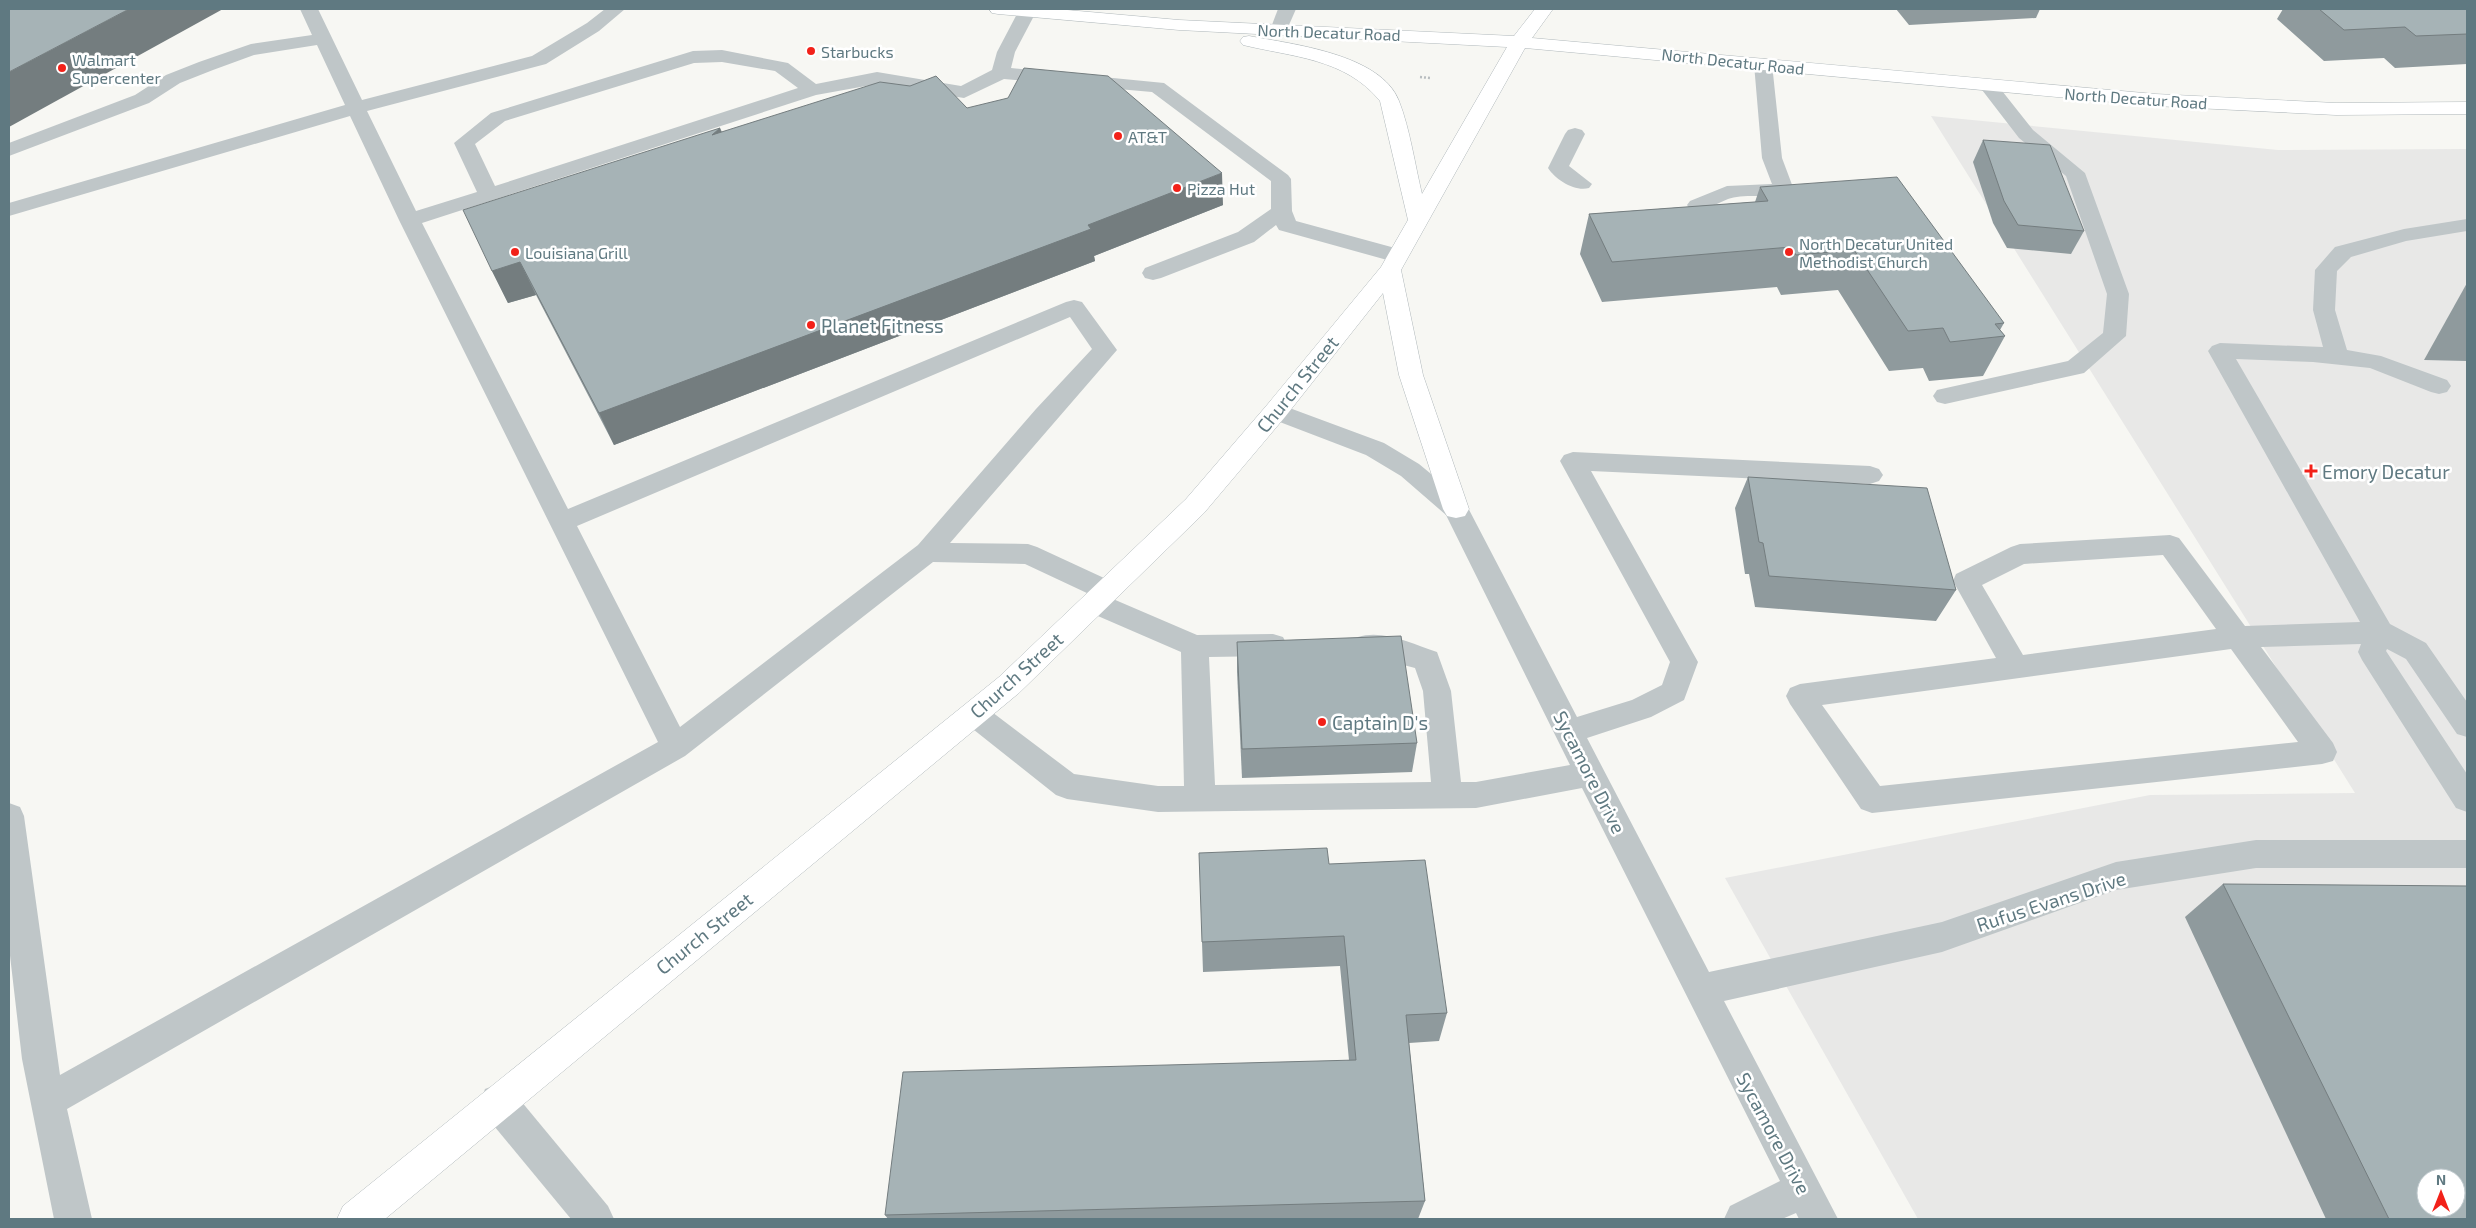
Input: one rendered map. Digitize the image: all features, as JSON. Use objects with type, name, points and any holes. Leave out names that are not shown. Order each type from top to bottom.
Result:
[{"type":"main road","name":"North Decatur Road","points":[[998,9],[1179,26],[1519,42],[1988,86],[2248,106],[2336,109],[2467,108]]},
{"type":"main road","name":"Church Street","points":[[356,1219],[1009,685],[1195,506],[1276,411],[1394,263],[1519,42],[1544,9]]},
{"type":"main road","points":[[1179,26],[1332,59],[1365,75],[1381,87],[1389,100],[1418,219]]},
{"type":"main road","points":[[1394,263],[1411,375],[1456,509]]},
{"type":"street","points":[[309,9],[410,220],[675,747]]},
{"type":"street","points":[[9,210],[355,108],[539,60],[593,27],[616,9]]},
{"type":"street","points":[[1279,30],[1287,9]]},
{"type":"street","points":[[1000,73],[1006,52],[1027,12]]},
{"type":"street","points":[[9,150],[142,99],[173,79],[251,50],[323,39]]},
{"type":"street","points":[[489,196],[464,143],[498,117],[694,57],[722,56],[780,67],[812,90]]},
{"type":"street","points":[[1697,205],[1727,192],[1784,190],[1772,158],[1763,64]]},
{"type":"street","points":[[410,220],[812,90],[877,78],[964,92],[1000,73],[1157,87],[1281,180],[1282,211],[1287,225],[1394,263]]},
{"type":"street","points":[[1945,396],[2076,367],[2114,336],[2118,294],[2074,173],[2026,134],[1988,86]]},
{"type":"street","points":[[1575,134],[1558,168],[1582,184]]},
{"type":"street","points":[[1153,273],[1246,237],[1282,211]]},
{"type":"street","points":[[2337,357],[2324,310],[2326,270],[2343,252],[2404,235],[2467,226]]},
{"type":"street","points":[[49,1100],[675,747],[927,552],[1045,415],[1105,350],[1074,307],[562,522]]},
{"type":"street","points":[[2380,632],[2220,350],[2373,361],[2439,386]]},
{"type":"street","name":"Sycamore Drive","points":[[1276,411],[1375,449],[1410,470],[1456,509],[1700,990],[1811,1204]]},
{"type":"street","points":[[1569,732],[1640,709],[1674,692],[1684,662],[1573,461],[1870,475]]},
{"type":"street","points":[[2016,667],[1966,581],[2020,554],[2170,545],[2238,637],[2322,752],[1872,800],[1800,696],[2016,667],[2238,637],[2380,632],[2416,651],[2467,725]]},
{"type":"street","points":[[927,552],[1028,554],[1101,597],[1195,646],[1301,644]]},
{"type":"street","points":[[2380,632],[2372,652],[2467,798]]},
{"type":"street","points":[[1346,644],[1381,646],[1428,660],[1437,691],[1447,795]]},
{"type":"street","points":[[1195,646],[1200,798]]},
{"type":"street","points":[[974,714],[1066,786],[1158,799],[1476,794],[1591,774]]},
{"type":"street","points":[[9,816],[39,1059],[73,1219]]},
{"type":"street","name":"Rufus Evans Drive","points":[[1700,990],[1942,937],[2116,876],[2256,854],[2467,854]]},
{"type":"street","points":[[498,1102],[595,1219]]},
{"type":"street","points":[[1743,1219],[1811,1204]]},
{"type":"shaded area","name":"Emory Decatur","points":[[1931,116],[2278,150],[2467,149],[2467,1219],[1918,1219],[1725,878],[2150,795],[2355,793]]},
{"type":"building","points":[[9,9],[129,9],[9,72]]},
{"type":"building","points":[[2319,9],[2467,9],[2467,34],[2416,36],[2405,27],[2344,30]]},
{"type":"building","points":[[1024,68],[1108,76],[1222,173],[1088,225],[1091,229],[599,413],[520,262],[492,271],[463,210],[720,128],[712,135],[880,82],[910,86],[936,76],[967,108],[1008,98]]},
{"type":"building","points":[[1983,140],[2050,145],[2084,231],[2018,225],[2004,201]]},
{"type":"building","points":[[1897,177],[2004,323],[1995,324],[2005,336],[1950,342],[1943,328],[1908,331],[1854,250],[1796,255],[1791,247],[1612,262],[1589,214],[1768,201],[1760,187]]},
{"type":"building","points":[[1748,477],[1927,488],[1956,590],[1769,576],[1763,543],[1759,542]]},
{"type":"building","name":"Captain D's","points":[[1401,636],[1417,743],[1242,749],[1237,642]]},
{"type":"building","points":[[1327,848],[1329,864],[1425,860],[1447,1013],[1406,1015],[1425,1201],[885,1215],[903,1072],[1356,1060],[1344,936],[1202,942],[1199,853]]},
{"type":"building","points":[[2223,884],[2467,886],[2467,1219],[2389,1219]]},
{"type":"place","name":"Starbucks","points":[[811,51]]},
{"type":"place","name":"Walmart Supercenter","points":[[62,68]]},
{"type":"place","name":"AT&T","points":[[1118,136]]},
{"type":"place","name":"Pizza Hut","points":[[1177,188]]},
{"type":"place","name":"Louisiana Grill","points":[[515,252]]},
{"type":"place","name":"North Decatur United Methodist Church","points":[[1789,252]]},
{"type":"place","name":"Planet Fitness","points":[[811,325]]},
{"type":"place","name":"Emory Decatur","points":[[2311,471]]},
{"type":"place","name":"Captain D's","points":[[1322,722]]}]
